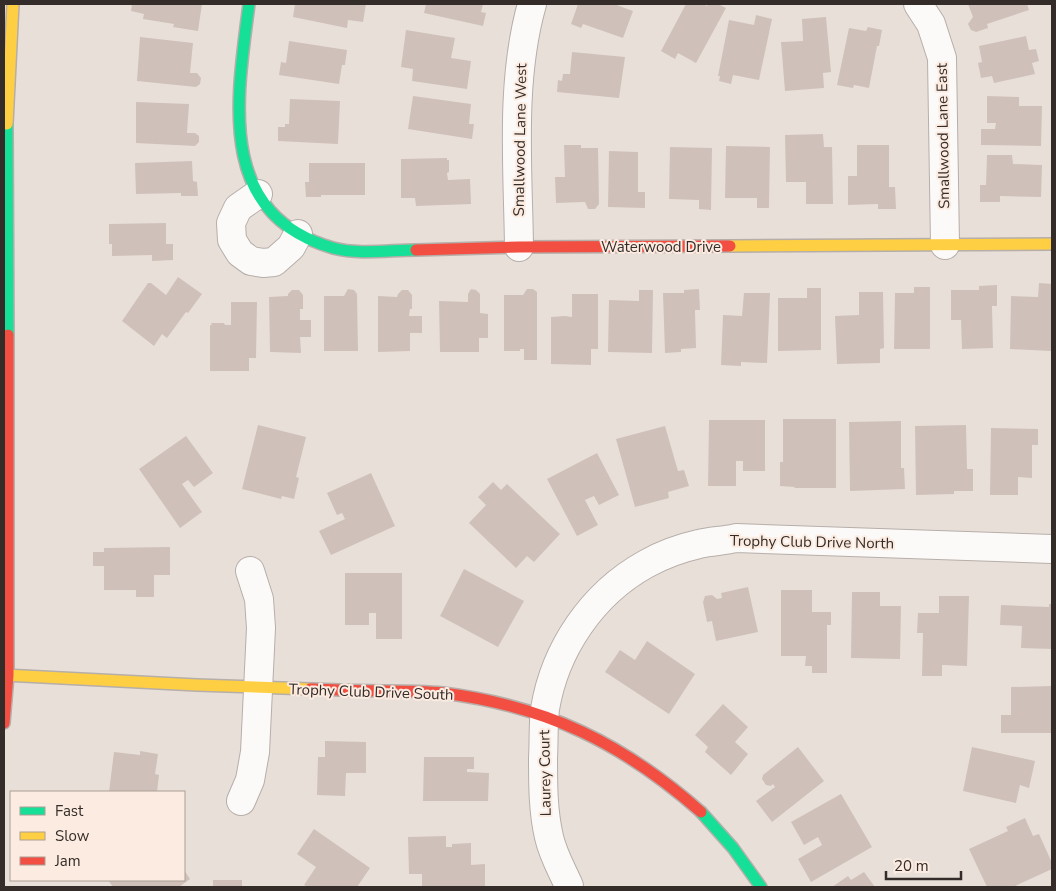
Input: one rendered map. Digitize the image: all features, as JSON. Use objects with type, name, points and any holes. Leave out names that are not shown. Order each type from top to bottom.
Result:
[{"type":"street","points":[[4,723],[9,571],[7,119],[11,28],[14,4]]},
{"type":"street","points":[[249,4],[242,61],[240,131],[246,169],[258,194],[264,205],[288,226],[291,247],[274,262],[251,261],[240,253],[232,240],[231,223],[235,212],[258,194]]},
{"type":"street","name":"Smallwood Lane West","points":[[519,247],[518,102],[523,45],[532,4]]},
{"type":"street","name":"Smallwood Lane East","points":[[918,4],[931,24],[942,58],[945,245]]},
{"type":"street","name":"Waterwood Drive","points":[[288,226],[334,248],[345,250],[519,247],[1052,244]]},
{"type":"street","name":"Trophy Club Drive North","points":[[544,716],[550,686],[560,658],[571,637],[584,619],[602,597],[624,578],[669,553],[697,544],[736,538],[1052,549]]},
{"type":"street","points":[[241,801],[250,780],[254,763],[261,616],[259,599],[250,571]]},
{"type":"street","name":"Trophy Club Drive South","points":[[6,675],[258,688],[444,693],[517,706],[587,732],[656,774],[716,828],[752,872],[761,887]]},
{"type":"street","name":"Laurey Court","points":[[544,716],[542,793],[545,816],[554,856],[569,886]]},
{"type":"building","points":[[132,4],[202,4],[198,31],[173,27],[174,24],[143,19],[144,14],[131,11]]},
{"type":"building","points":[[295,4],[366,4],[363,22],[348,20],[347,28],[293,17]]},
{"type":"building","points":[[426,4],[483,4],[481,12],[486,13],[483,26],[424,13]]},
{"type":"building","points":[[578,4],[614,4],[633,11],[623,38],[583,24],[581,28],[571,24]]},
{"type":"building","points":[[686,4],[703,4],[707,6],[708,4],[718,4],[726,8],[696,63],[678,53],[675,59],[661,51]]},
{"type":"building","points":[[968,4],[1027,4],[1029,10],[987,24],[988,28],[976,32],[971,30],[968,24],[973,17]]},
{"type":"building","points":[[756,15],[772,19],[759,80],[733,75],[731,84],[719,81],[720,76],[718,76],[729,20],[754,25]]},
{"type":"building","points":[[826,17],[831,72],[823,73],[824,88],[785,91],[781,42],[803,41],[802,19]]},
{"type":"building","points":[[868,27],[882,30],[869,88],[854,85],[853,88],[837,85],[849,28],[866,31]]},
{"type":"building","points":[[406,30],[455,38],[451,58],[471,61],[467,89],[412,81],[413,69],[401,67]]},
{"type":"building","points":[[1026,36],[1029,50],[1036,49],[1039,61],[1032,63],[1035,74],[994,83],[992,76],[981,78],[978,63],[982,62],[979,46]]},
{"type":"building","points":[[140,37],[193,43],[190,73],[197,73],[201,78],[200,84],[196,87],[137,81]]},
{"type":"building","points":[[289,41],[347,50],[339,84],[279,75],[281,62],[286,63]]},
{"type":"building","points":[[572,52],[625,57],[619,98],[557,92],[558,80],[562,81],[563,74],[570,74]]},
{"type":"building","points":[[413,96],[471,104],[469,124],[474,124],[472,139],[408,129]]},
{"type":"building","points":[[987,96],[1019,97],[1019,106],[1042,106],[1041,146],[981,145],[981,129],[995,129],[996,123],[987,123]]},
{"type":"building","points":[[290,99],[340,101],[338,144],[278,141],[278,127],[285,127],[285,124],[289,124]]},
{"type":"building","points":[[136,102],[189,104],[187,133],[195,133],[199,136],[199,142],[195,146],[136,143]]},
{"type":"building","points":[[823,134],[824,147],[832,147],[833,204],[806,204],[806,182],[786,182],[785,135]]},
{"type":"building","points":[[564,145],[598,148],[599,204],[595,209],[588,209],[585,202],[556,203],[555,177],[565,177]]},
{"type":"building","points":[[857,145],[889,145],[889,187],[895,187],[896,209],[878,209],[878,204],[848,205],[848,176],[857,176]]},
{"type":"building","points":[[726,146],[770,147],[769,208],[757,208],[757,198],[725,198]]},
{"type":"building","points":[[670,147],[712,148],[711,210],[699,209],[699,200],[669,199]]},
{"type":"building","points":[[609,151],[638,152],[638,192],[645,192],[645,208],[608,207]]},
{"type":"building","points":[[987,155],[1012,155],[1013,164],[1042,165],[1041,197],[1000,196],[1000,202],[980,202],[980,185],[986,185]]},
{"type":"building","points":[[447,158],[449,160],[448,180],[470,179],[471,204],[416,206],[415,198],[401,198],[401,159]]},
{"type":"building","points":[[192,161],[193,181],[197,182],[198,196],[181,196],[181,193],[136,194],[135,163]]},
{"type":"building","points":[[309,163],[365,163],[365,195],[306,197],[305,182],[309,182]]},
{"type":"building","points":[[166,223],[166,244],[173,244],[173,260],[152,261],[152,255],[112,256],[112,244],[109,244],[109,224]]},
{"type":"building","points":[[178,277],[202,294],[167,338],[162,334],[154,346],[122,321],[148,283],[151,283],[166,295]]},
{"type":"building","points":[[1039,283],[1052,284],[1051,351],[1010,349],[1011,296],[1038,297]]},
{"type":"building","points":[[997,285],[997,306],[992,306],[993,348],[962,349],[961,320],[951,320],[951,290],[979,290],[979,286]]},
{"type":"building","points":[[914,287],[930,287],[930,349],[894,349],[895,293],[914,293]]},
{"type":"building","points":[[807,288],[821,288],[821,350],[778,351],[778,298],[807,298]]},
{"type":"building","points":[[348,289],[354,290],[357,294],[358,351],[324,351],[324,296],[344,296]]},
{"type":"building","points":[[471,289],[476,290],[480,294],[480,313],[488,314],[488,338],[479,338],[479,352],[440,352],[439,301],[468,302],[468,294]]},
{"type":"building","points":[[527,289],[533,289],[537,292],[537,360],[524,360],[524,349],[520,349],[520,351],[504,351],[504,295],[523,295]]},
{"type":"building","points":[[699,289],[700,310],[695,310],[696,348],[681,349],[681,352],[665,353],[663,293],[684,293],[684,290]]},
{"type":"building","points":[[292,290],[299,290],[303,295],[303,309],[300,309],[300,320],[311,320],[311,337],[300,337],[301,353],[270,352],[269,297],[288,296]]},
{"type":"building","points":[[402,290],[408,290],[412,295],[412,309],[410,309],[409,316],[422,316],[422,333],[410,333],[410,351],[378,352],[378,296],[397,297]]},
{"type":"building","points":[[639,290],[653,290],[652,353],[608,352],[609,300],[639,301]]},
{"type":"building","points":[[859,292],[883,292],[884,348],[880,349],[880,363],[837,364],[835,316],[859,315]]},
{"type":"building","points":[[744,293],[770,293],[767,363],[741,362],[741,366],[721,365],[723,315],[742,316]]},
{"type":"building","points":[[572,294],[598,294],[598,349],[591,349],[591,365],[551,364],[551,317],[572,317]]},
{"type":"building","points":[[231,302],[257,302],[256,358],[249,358],[249,371],[210,371],[210,325],[212,325],[211,323],[224,323],[225,325],[231,325]]},
{"type":"building","points":[[783,419],[836,419],[836,488],[780,486],[780,462],[783,462]]},
{"type":"building","points":[[709,420],[765,420],[765,471],[743,471],[743,461],[736,461],[736,486],[708,486]]},
{"type":"building","points":[[901,421],[901,468],[904,468],[905,489],[850,491],[849,422]]},
{"type":"building","points":[[258,425],[306,437],[296,477],[299,478],[294,499],[282,496],[281,499],[242,489]]},
{"type":"building","points":[[966,425],[967,469],[973,469],[973,491],[954,491],[954,494],[916,495],[915,426]]},
{"type":"building","points":[[665,426],[678,471],[684,470],[689,486],[668,492],[669,498],[635,507],[616,439]]},
{"type":"building","points":[[991,428],[1038,429],[1038,445],[1032,445],[1032,478],[1018,477],[1018,495],[990,495]]},
{"type":"building","points":[[186,436],[213,473],[194,487],[188,480],[182,484],[202,512],[180,528],[139,469]]},
{"type":"building","points":[[597,453],[619,495],[599,505],[594,496],[585,500],[598,525],[577,536],[547,479]]},
{"type":"building","points":[[371,473],[395,526],[331,555],[319,531],[345,519],[342,513],[337,515],[327,493]]},
{"type":"building","points":[[493,482],[501,490],[507,484],[560,534],[534,562],[527,556],[516,568],[469,523],[486,505],[478,497]]},
{"type":"building","points":[[170,547],[170,575],[154,575],[154,597],[136,597],[136,590],[104,590],[104,566],[93,566],[93,552],[104,552],[104,548]]},
{"type":"building","points":[[464,569],[524,601],[498,647],[440,616]]},
{"type":"building","points":[[345,573],[402,573],[402,639],[376,639],[376,613],[369,613],[369,625],[345,625]]},
{"type":"building","points":[[748,587],[758,632],[716,641],[712,621],[707,622],[703,602],[705,596],[712,595],[717,599],[722,598],[721,593]]},
{"type":"building","points":[[781,590],[812,590],[812,612],[831,612],[831,625],[827,625],[827,673],[812,673],[812,666],[805,666],[806,656],[781,656]]},
{"type":"building","points":[[852,592],[880,592],[880,606],[901,606],[900,659],[851,658]]},
{"type":"building","points":[[939,596],[969,596],[967,666],[942,665],[942,676],[922,676],[923,633],[917,633],[918,613],[939,613]]},
{"type":"building","points":[[1049,604],[1052,604],[1052,649],[1021,648],[1022,626],[1000,625],[1001,605],[1049,607]]},
{"type":"building","points":[[647,641],[695,674],[669,714],[605,672],[620,650],[635,660]]},
{"type":"building","points":[[1052,686],[1052,733],[1001,733],[1001,715],[1011,715],[1011,687]]},
{"type":"building","points":[[723,704],[748,727],[735,742],[748,754],[731,775],[705,752],[708,747],[695,735]]},
{"type":"building","points":[[325,741],[366,742],[366,773],[346,773],[345,796],[317,795],[318,757],[325,757]]},
{"type":"building","points":[[798,747],[824,781],[772,822],[756,801],[775,787],[773,784],[771,786],[766,785],[762,779],[763,775]]},
{"type":"building","points":[[972,747],[1035,761],[1029,788],[1020,785],[1016,803],[963,791]]},
{"type":"building","points":[[140,751],[158,754],[155,774],[159,775],[157,791],[109,791],[114,752],[140,755]]},
{"type":"building","points":[[424,757],[474,757],[474,769],[467,769],[467,772],[489,773],[488,801],[423,801]]},
{"type":"building","points":[[841,794],[872,847],[811,882],[798,859],[822,845],[818,837],[804,845],[791,822]]},
{"type":"building","points":[[1025,818],[1033,836],[1039,834],[1052,863],[1052,869],[1013,887],[987,887],[969,849],[1008,831],[1006,827]]},
{"type":"building","points":[[314,829],[370,868],[357,887],[308,887],[304,885],[316,867],[297,854]]},
{"type":"building","points":[[446,836],[446,847],[452,847],[452,844],[471,843],[471,865],[485,864],[485,887],[422,887],[422,874],[409,874],[408,837]]},
{"type":"building","points":[[185,872],[190,879],[179,887],[113,887],[109,881],[185,881]]},
{"type":"building","points":[[864,872],[875,887],[832,887],[848,876],[851,880]]},
{"type":"building","points":[[213,880],[242,880],[242,887],[213,887]]},
{"type":"traffic: fast","points":[[249,4],[240,77],[239,114],[242,148],[251,181],[268,209],[295,232],[333,248],[364,252],[416,250]]},
{"type":"traffic: fast","points":[[7,124],[8,335]]},
{"type":"traffic: fast","points":[[701,812],[733,848],[761,887]]},
{"type":"traffic: slow","points":[[7,124],[13,4]]},
{"type":"traffic: slow","points":[[730,246],[1052,244]]},
{"type":"traffic: slow","points":[[4,675],[310,689]]},
{"type":"traffic: jam","points":[[416,250],[519,247],[730,246]]},
{"type":"traffic: jam","points":[[4,723],[8,675],[8,335]]},
{"type":"traffic: jam","points":[[310,689],[443,693],[481,699],[550,718],[613,748],[672,788],[701,812]]}]
